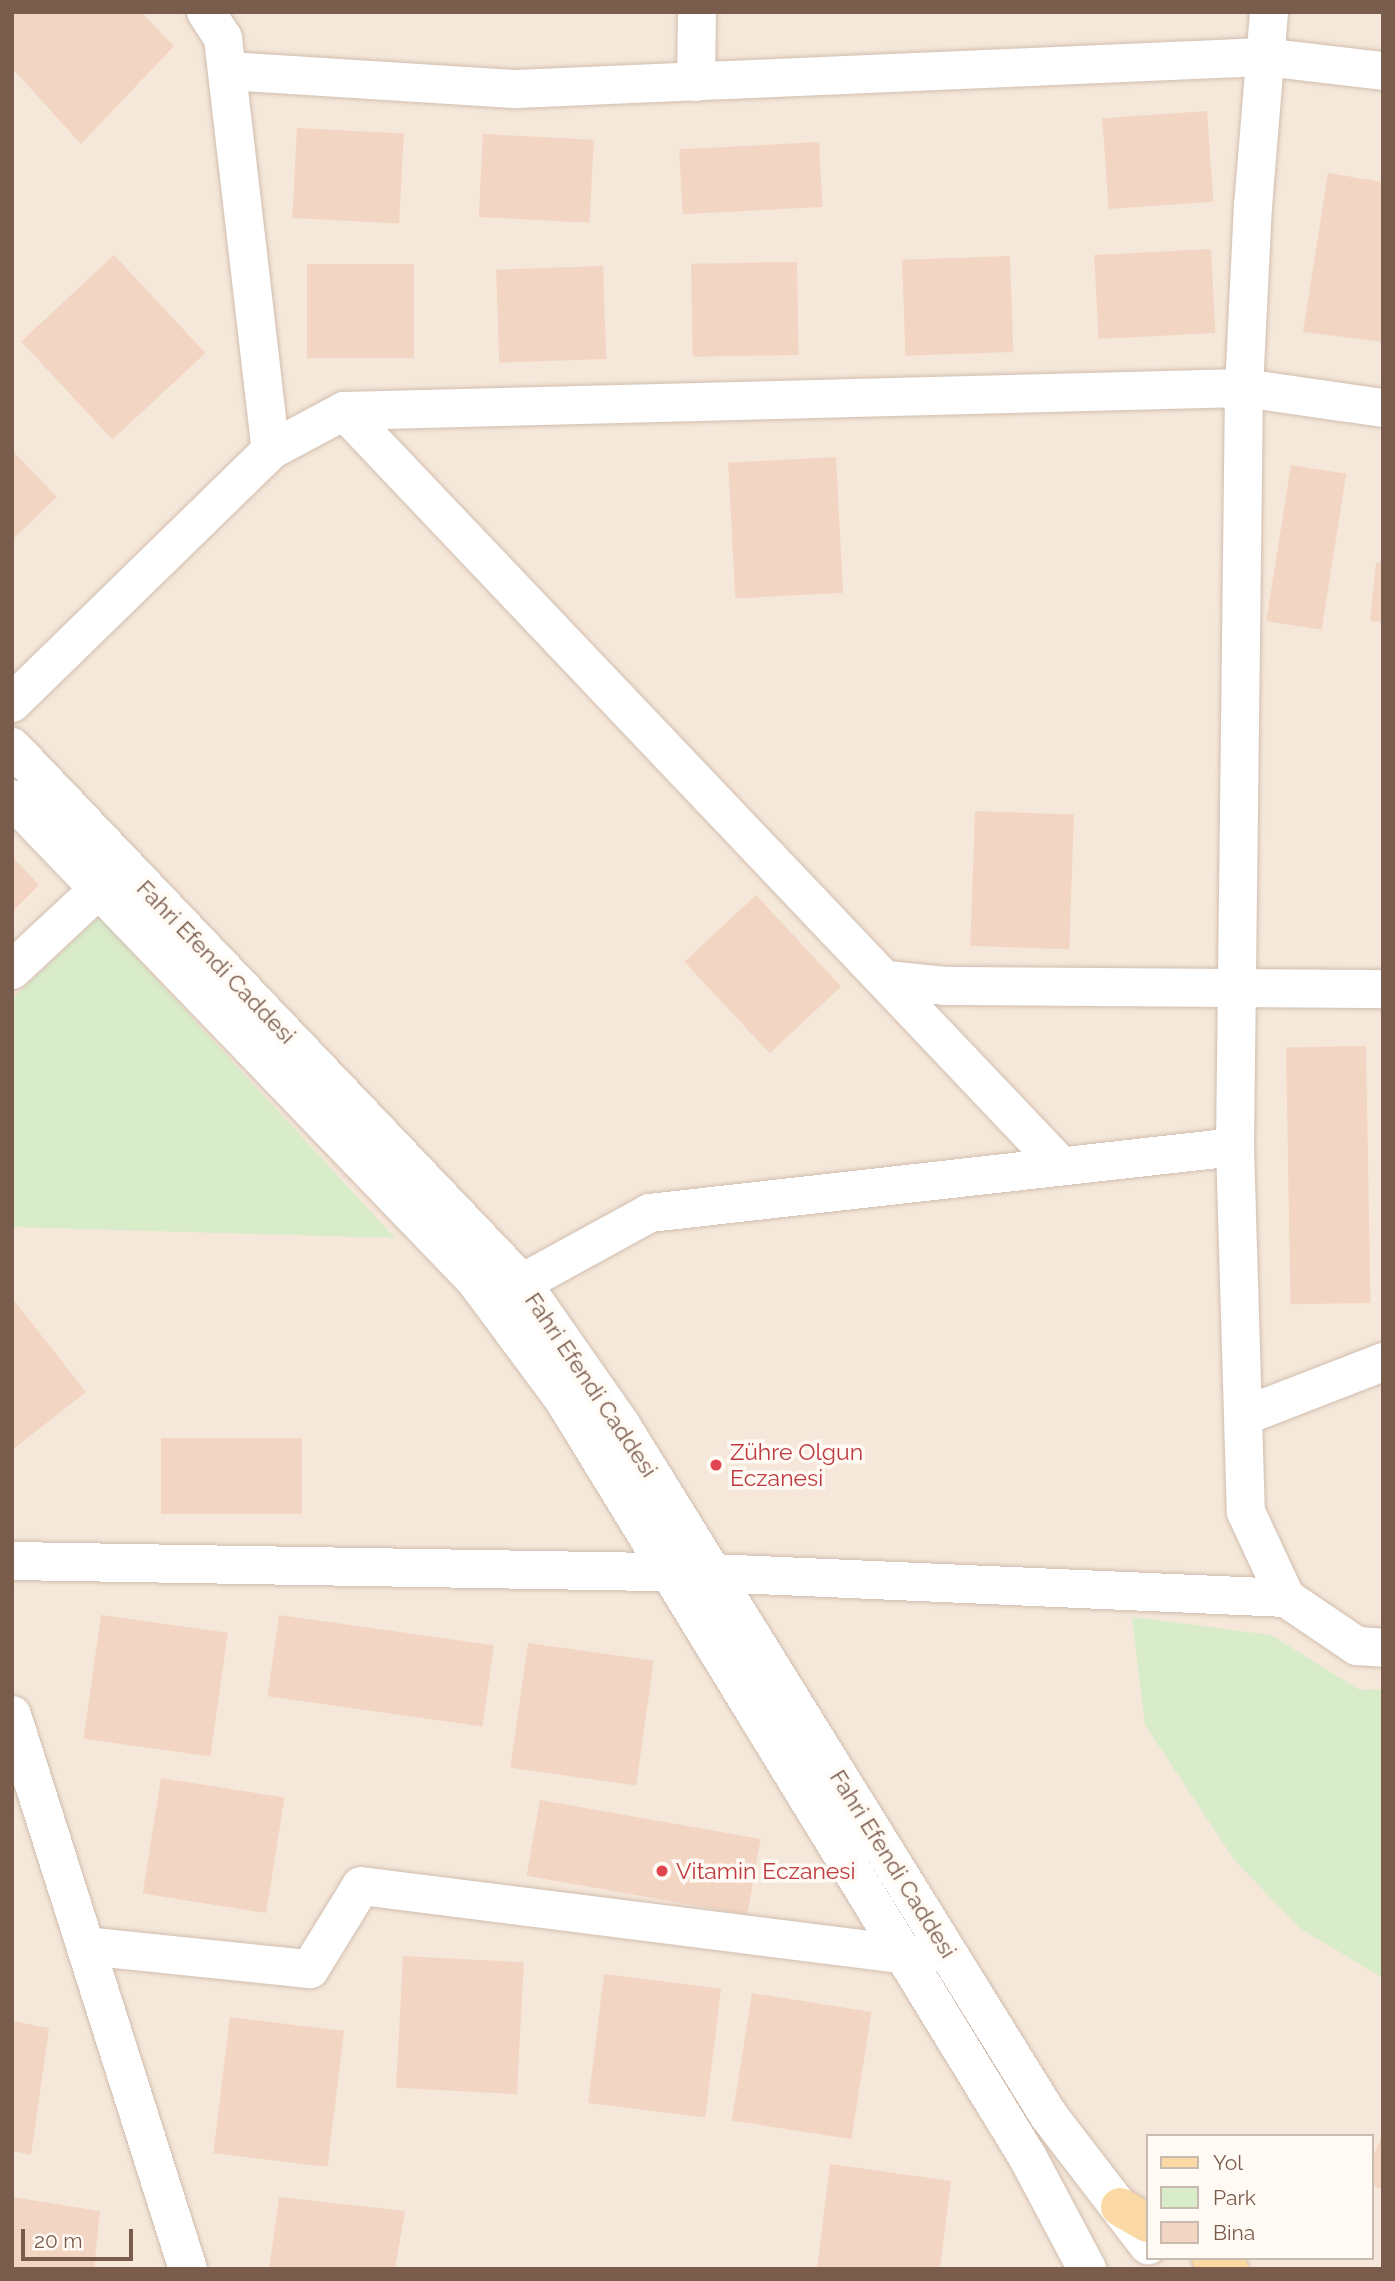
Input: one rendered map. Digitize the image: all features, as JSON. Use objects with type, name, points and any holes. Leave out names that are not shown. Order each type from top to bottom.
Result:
[{"type":"street","points":[[206,12],[223,38],[228,71],[271,450]]},
{"type":"street","points":[[696,82],[697,12]]},
{"type":"street","points":[[1269,12],[1244,388],[1240,985],[1235,1147],[1246,1512],[1286,1598],[1357,1646],[1383,1648]]},
{"type":"street","points":[[228,71],[517,89],[1264,57],[1383,71]]},
{"type":"street","points":[[12,703],[271,450],[344,411],[1244,388],[1383,408]]},
{"type":"street","points":[[344,411],[887,980],[1061,1167]]},
{"type":"street","name":"Fahri Efendi Caddesi","points":[[12,747],[111,878],[475,1280],[564,1400],[1027,2156],[1087,2269]]},
{"type":"street","name":"Fahri Efendi Caddesi","points":[[12,799],[111,878],[522,1283],[621,1424],[1049,2116],[1134,2215],[1146,2241]]},
{"type":"street","points":[[12,970],[111,878]]},
{"type":"street","points":[[887,980],[944,986],[1240,985],[1383,989]]},
{"type":"street","points":[[522,1283],[650,1213],[1235,1147]]},
{"type":"street","points":[[1244,1416],[1383,1362]]},
{"type":"street","points":[[12,1562],[712,1573],[1286,1598]]},
{"type":"street","points":[[12,1714],[188,2269]]},
{"type":"street","points":[[86,1946],[310,1969],[361,1886],[953,1960]]},
{"type":"shaded area","points":[[12,12],[1383,12],[1383,2269],[12,2269]]},
{"type":"green space","points":[[99,917],[395,1238],[12,1227],[12,999]]},
{"type":"green space","points":[[1132,1617],[1271,1635],[1360,1690],[1383,1689],[1383,1978],[1301,1929],[1235,1861],[1145,1725]]},
{"type":"building","points":[[12,12],[141,12],[174,46],[81,144],[12,68]]},
{"type":"building","points":[[1207,111],[1213,202],[1109,209],[1102,118]]},
{"type":"building","points":[[297,128],[404,134],[399,223],[292,218]]},
{"type":"building","points":[[483,134],[594,140],[590,223],[479,217]]},
{"type":"building","points":[[819,142],[822,207],[683,214],[679,149]]},
{"type":"building","points":[[1328,173],[1383,182],[1383,342],[1303,332]]},
{"type":"building","points":[[1211,249],[1215,333],[1099,339],[1094,255]]},
{"type":"building","points":[[114,255],[205,353],[113,440],[21,342]]},
{"type":"building","points":[[1010,256],[1013,352],[905,356],[902,260]]},
{"type":"building","points":[[797,262],[799,355],[693,357],[691,264]]},
{"type":"building","points":[[307,264],[414,264],[414,358],[307,358]]},
{"type":"building","points":[[603,266],[606,359],[499,363],[496,270]]},
{"type":"building","points":[[12,450],[57,497],[12,540]]},
{"type":"building","points":[[836,457],[843,593],[735,598],[728,463]]},
{"type":"building","points":[[1291,465],[1346,474],[1322,630],[1266,621]]},
{"type":"building","points":[[1383,562],[1383,622],[1370,621],[1376,563]]},
{"type":"building","points":[[975,811],[1074,814],[1069,949],[970,946]]},
{"type":"building","points":[[12,856],[39,885],[12,912]]},
{"type":"building","points":[[756,895],[841,986],[770,1053],[684,962]]},
{"type":"building","points":[[1366,1046],[1370,1303],[1290,1304],[1286,1047]]},
{"type":"building","points":[[12,1298],[86,1392],[12,1450]]},
{"type":"building","points":[[161,1438],[302,1438],[302,1514],[161,1514]]},
{"type":"building","points":[[101,1615],[228,1633],[210,1757],[84,1739]]},
{"type":"building","points":[[279,1615],[494,1645],[482,1726],[268,1696]]},
{"type":"building","points":[[528,1643],[654,1661],[636,1785],[510,1768]]},
{"type":"building","points":[[161,1778],[284,1798],[266,1913],[143,1894]]},
{"type":"building","points":[[540,1800],[761,1839],[747,1915],[527,1876]]},
{"type":"building","points":[[403,1956],[524,1962],[517,2094],[396,2088]]},
{"type":"building","points":[[604,1974],[721,1988],[705,2117],[588,2103]]},
{"type":"building","points":[[752,1993],[872,2012],[851,2139],[732,2120]]},
{"type":"building","points":[[230,2017],[344,2031],[327,2167],[213,2153]]},
{"type":"building","points":[[12,2021],[49,2028],[31,2155],[12,2151]]},
{"type":"building","points":[[1383,2135],[1383,2190],[1374,2186],[1374,2153]]},
{"type":"building","points":[[830,2164],[951,2181],[940,2269],[817,2269]]},
{"type":"building","points":[[12,2197],[100,2211],[94,2269],[12,2267]]},
{"type":"building","points":[[279,2197],[405,2211],[395,2269],[269,2269]]},
{"type":"place","name":"Zühre Olgun Eczanesi","points":[[716,1465]]},
{"type":"place","name":"Vitamin Eczanesi","points":[[662,1871]]}]
